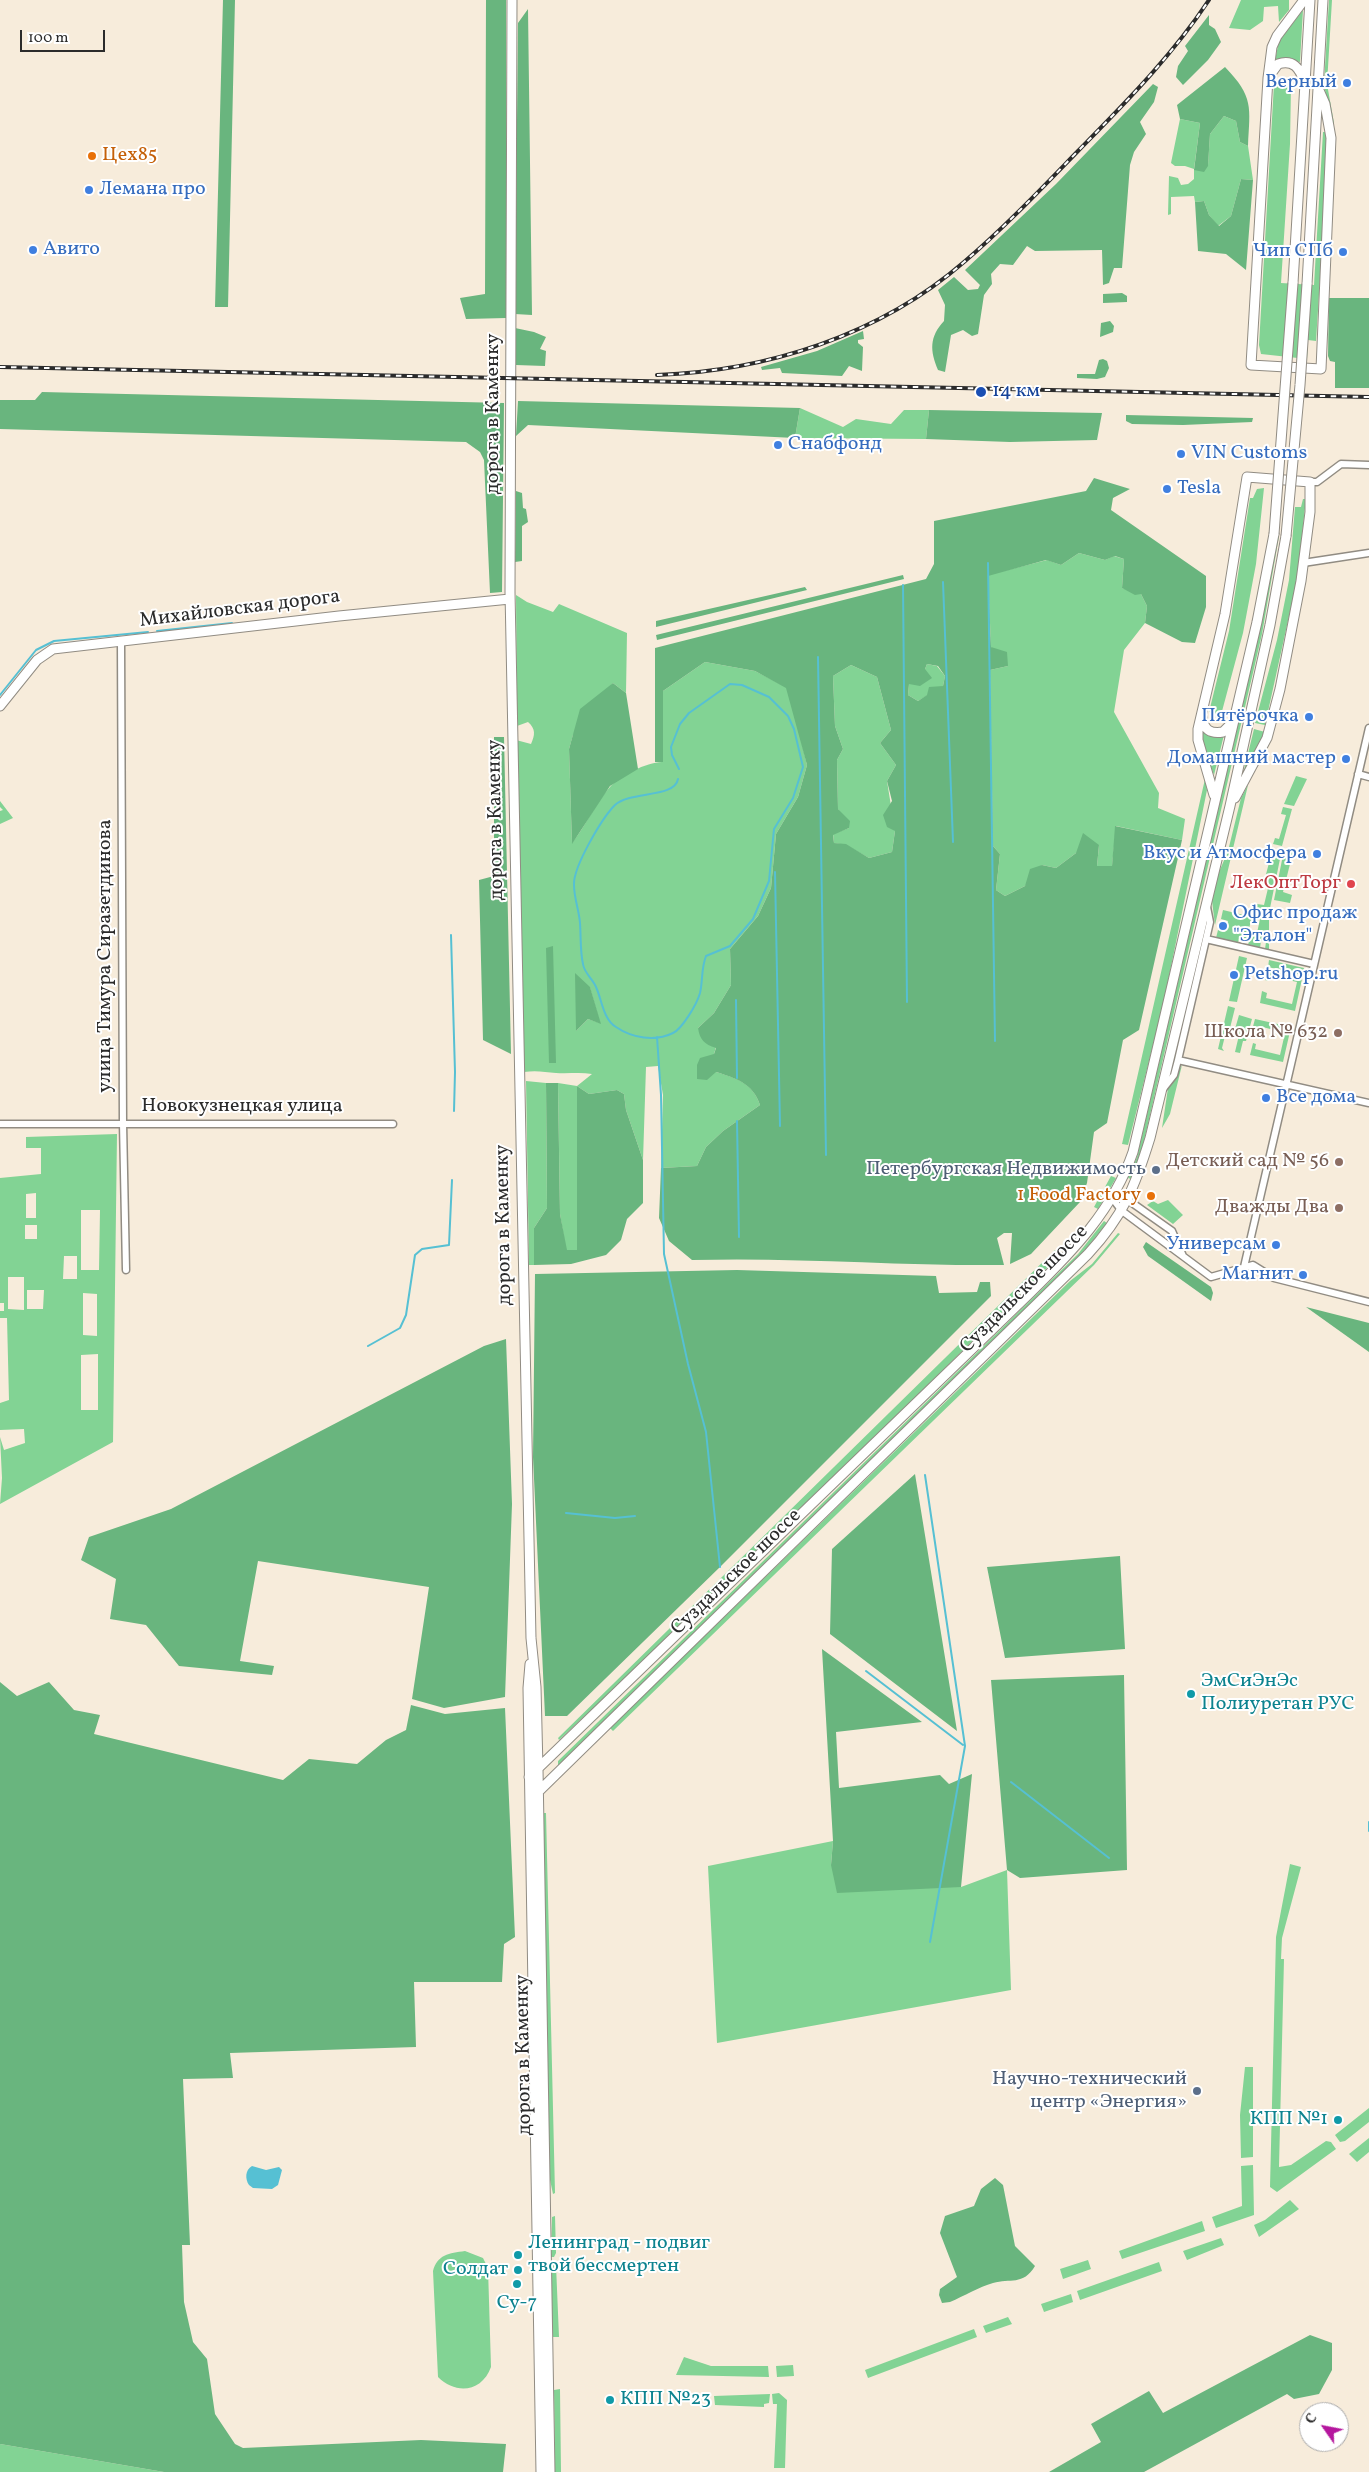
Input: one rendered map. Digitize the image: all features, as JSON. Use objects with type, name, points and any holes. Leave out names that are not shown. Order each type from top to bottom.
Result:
[{"type":"main road","name":"дорога в Каменку","points":[[512,0],[510,600],[531,1638],[528,1688],[530,1777],[534,1790],[550,2472]]},
{"type":"main road","points":[[1304,0],[1277,36],[1272,47],[1268,78],[1251,366],[1320,369],[1331,138],[1325,104],[1318,88],[1323,0]]},
{"type":"main road","points":[[1305,87],[1310,0]]},
{"type":"main road","points":[[1268,78],[1278,64],[1289,62],[1296,65],[1301,72],[1305,87]]},
{"type":"main road","name":"Суздальское шоссе","points":[[530,1777],[1036,1288],[1088,1231],[1112,1198],[1133,1152],[1257,622],[1274,534],[1293,283],[1305,87]]},
{"type":"main road","name":"Суздальское шоссе","points":[[534,1790],[1088,1254],[1122,1211],[1128,1200],[1150,1138],[1230,806],[1270,625],[1286,536],[1300,385],[1318,88]]},
{"type":"main road","points":[[1215,798],[1198,740],[1201,714],[1225,614],[1247,477],[1310,482],[1310,512],[1303,564],[1280,689],[1270,732],[1230,806]]},
{"type":"main road","name":"Михайловская дорога","points":[[0,706],[37,660],[53,649],[339,616],[510,600]]},
{"type":"main road","points":[[1201,714],[1205,728],[1210,732],[1222,732],[1233,722]]},
{"type":"main road","name":"дорога в Каменку","points":[[531,1638],[536,1687],[538,1769],[534,1790],[541,2472]]},
{"type":"street","points":[[1310,482],[1317,482],[1341,464],[1369,465]]},
{"type":"street","points":[[1303,564],[1369,553]]},
{"type":"street","name":"улица Тимура Сиразетдинова","points":[[121,641],[123,1123],[126,1270]]},
{"type":"street","points":[[1244,1267],[1369,728]]},
{"type":"street","points":[[1358,774],[1369,777]]},
{"type":"street","points":[[1160,1092],[1174,1075],[1178,1060],[1210,922],[1206,901]]},
{"type":"street","points":[[1206,939],[1314,964]]},
{"type":"street","points":[[1178,1060],[1369,1103]]},
{"type":"street","name":"Новокузнецкая улица","points":[[0,1124],[393,1124]]},
{"type":"street","points":[[1112,1198],[1128,1200],[1172,1231],[1183,1257]]},
{"type":"street","points":[[1112,1198],[1122,1211],[1211,1277],[1253,1265],[1274,1278],[1369,1302]]},
{"type":"green space","points":[[223,0],[235,0],[228,307],[215,307]]},
{"type":"green space","points":[[486,0],[506,0],[506,318],[466,319],[460,298],[485,294]]},
{"type":"green space","points":[[1241,0],[1289,0],[1289,10],[1279,22],[1278,6],[1264,7],[1263,21],[1250,30],[1229,28]]},
{"type":"green space","points":[[1329,0],[1332,0],[1327,84],[1334,123],[1331,124],[1324,84]]},
{"type":"green space","points":[[528,9],[532,315],[515,314],[518,23]]},
{"type":"green space","points":[[1303,10],[1300,62],[1282,58],[1275,60],[1279,41]]},
{"type":"green space","points":[[1209,15],[1209,25],[1215,29],[1221,42],[1208,60],[1183,85],[1176,77],[1178,66],[1188,51],[1185,46]]},
{"type":"green space","points":[[1225,67],[1246,95],[1249,112],[1248,146],[1240,142],[1236,121],[1224,116],[1210,134],[1208,166],[1204,172],[1194,170],[1200,123],[1180,119],[1177,105]]},
{"type":"green space","points":[[1153,84],[1158,87],[1154,102],[1140,122],[1146,134],[1134,152],[1130,165],[1122,268],[1114,268],[1109,283],[1103,285],[1102,250],[1035,251],[1027,246],[1013,265],[1000,264],[991,274],[992,284],[984,295],[978,334],[972,336],[963,330],[951,335],[945,372],[938,370],[933,357],[932,344],[939,327],[944,321],[945,305],[938,290],[954,277],[968,290],[978,289],[980,285],[965,270],[1056,184]]},
{"type":"green space","points":[[1274,84],[1291,84],[1290,144],[1281,283],[1314,285],[1323,132],[1326,132],[1328,154],[1316,341],[1308,340],[1307,359],[1261,354],[1259,345]]},
{"type":"green space","points":[[1224,116],[1236,121],[1240,142],[1248,146],[1253,180],[1241,179],[1231,216],[1218,226],[1209,215],[1204,201],[1195,202],[1194,196],[1171,197],[1171,214],[1168,215],[1169,176],[1178,178],[1181,185],[1188,184],[1194,179],[1194,169],[1208,165],[1210,134]]},
{"type":"green space","points":[[1180,119],[1200,123],[1194,169],[1185,166],[1175,166],[1171,163]]},
{"type":"green space","points":[[1241,179],[1253,180],[1246,270],[1226,254],[1198,251],[1195,202],[1204,201],[1209,215],[1219,226],[1231,216]]},
{"type":"green space","points":[[1122,293],[1127,296],[1127,302],[1103,303],[1103,294]]},
{"type":"green space","points":[[1329,298],[1369,298],[1369,388],[1335,388],[1335,362],[1330,361],[1328,356]]},
{"type":"green space","points":[[1110,321],[1114,326],[1113,332],[1100,337],[1101,323]]},
{"type":"green space","points":[[515,328],[546,337],[540,349],[546,351],[545,366],[516,365]]},
{"type":"green space","points":[[863,331],[864,339],[858,340],[858,343],[863,347],[862,371],[849,366],[842,376],[782,373],[780,368],[762,370],[761,367],[817,351]]},
{"type":"green space","points":[[1099,360],[1107,361],[1109,368],[1105,377],[1097,379],[1077,378],[1077,374],[1095,374]]},
{"type":"green space","points":[[42,392],[504,403],[502,592],[490,593],[484,460],[480,452],[466,442],[0,429],[0,400],[35,400]]},
{"type":"green space","points":[[518,401],[800,408],[795,438],[528,425],[516,436]]},
{"type":"green space","points":[[800,408],[843,427],[856,419],[891,424],[904,410],[929,410],[926,439],[795,438]]},
{"type":"green space","points":[[929,410],[1102,413],[1097,440],[1010,442],[926,439]]},
{"type":"green space","points":[[1126,415],[1253,418],[1252,422],[1183,425],[1132,424],[1126,421]]},
{"type":"green space","points":[[1094,478],[1130,489],[1113,498],[1111,510],[1206,576],[1206,607],[1195,643],[1182,642],[1145,623],[1147,606],[1141,594],[1135,595],[1122,588],[1124,559],[1115,556],[1105,560],[1079,553],[1061,565],[1046,560],[988,576],[991,647],[1007,652],[1008,666],[990,670],[993,846],[1000,854],[996,890],[1005,896],[1025,886],[1030,869],[1042,865],[1056,868],[1076,853],[1083,833],[1099,845],[1097,866],[1112,866],[1115,826],[1182,840],[1139,1030],[1123,1040],[1107,1123],[1094,1132],[1087,1183],[1080,1202],[1031,1254],[1010,1264],[1012,1233],[1004,1233],[997,1238],[1004,1265],[731,1259],[692,1260],[669,1241],[659,1218],[661,1168],[697,1166],[706,1147],[723,1131],[760,1105],[753,1091],[736,1079],[716,1072],[707,1080],[697,1079],[697,1065],[700,1058],[714,1054],[716,1048],[703,1041],[698,1028],[714,1013],[731,985],[730,949],[758,916],[771,888],[776,834],[798,797],[807,765],[786,688],[755,671],[705,662],[663,691],[663,762],[655,762],[655,648],[926,579],[934,564],[934,521],[1086,491]],"holes":[[[927,664],[938,666],[945,676],[943,686],[929,687],[927,695],[918,701],[908,695],[909,684],[920,686],[932,678],[925,669]],[[851,665],[877,677],[891,730],[880,743],[896,765],[887,781],[892,801],[883,815],[887,827],[895,831],[892,852],[869,858],[846,844],[834,843],[833,835],[849,828],[850,821],[838,809],[837,760],[843,749],[835,726],[833,676]]]},
{"type":"green space","points":[[1264,488],[1256,564],[1243,633],[1221,715],[1209,712],[1229,631],[1250,498],[1253,498],[1257,489]]},
{"type":"green space","points":[[516,491],[522,493],[523,508],[526,509],[528,522],[522,526],[522,561],[515,562]]},
{"type":"green space","points":[[1303,499],[1306,499],[1297,580],[1265,725],[1255,723],[1277,640],[1289,580],[1295,507],[1301,507]]},
{"type":"green space","points":[[1276,536],[1279,536],[1262,634],[1140,1158],[1131,1179],[1128,1178],[1137,1157],[1259,634]]},
{"type":"green space","points":[[1079,553],[1105,560],[1114,556],[1124,559],[1122,588],[1141,594],[1147,606],[1145,623],[1124,650],[1114,712],[1159,793],[1158,808],[1185,819],[1182,840],[1116,826],[1112,866],[1097,866],[1099,845],[1076,853],[1056,868],[1042,865],[1025,886],[1005,896],[996,890],[1000,854],[993,846],[990,670],[1008,666],[991,647],[988,575],[1047,560],[1061,565]]},
{"type":"green space","points":[[903,575],[904,579],[657,640],[656,635]]},
{"type":"green space","points":[[805,587],[807,590],[656,627],[656,621]]},
{"type":"green space","points":[[516,595],[527,602],[553,612],[559,604],[627,633],[626,693],[613,683],[573,735],[569,749],[572,843],[600,800],[614,783],[642,767],[663,762],[663,691],[705,662],[755,671],[786,687],[798,675],[792,702],[807,765],[798,797],[776,834],[771,888],[758,916],[730,949],[731,985],[714,1013],[698,1028],[716,1047],[714,1054],[716,1072],[743,1082],[753,1091],[760,1105],[723,1131],[706,1147],[697,1166],[661,1168],[663,1095],[658,1066],[646,1067],[643,1160],[626,1110],[624,1094],[617,1090],[589,1094],[577,1086],[592,1074],[524,1072],[516,740],[531,744],[534,732],[528,722],[517,726]],"holes":[[[590,988],[600,1023],[588,1019],[576,1031]]]},
{"type":"green space","points":[[927,664],[937,666],[945,676],[943,686],[918,701],[908,695],[909,683],[925,669]]},
{"type":"green space","points":[[851,665],[877,677],[891,730],[880,743],[896,765],[887,781],[895,831],[892,852],[869,858],[846,845],[834,843],[833,834],[849,828],[838,809],[837,760],[843,749],[835,726],[833,676]]},
{"type":"green space","points":[[613,683],[626,693],[638,769],[610,786],[572,844],[569,749],[580,709]]},
{"type":"green space","points":[[1254,729],[1265,732],[1242,778]]},
{"type":"green space","points":[[1203,731],[1224,735],[1214,775],[1201,740]]},
{"type":"green space","points":[[494,737],[504,737],[511,1054],[483,1040],[479,880],[494,876]]},
{"type":"green space","points":[[1296,776],[1307,779],[1294,806],[1284,804]]},
{"type":"green space","points":[[1205,779],[1207,790],[1164,1001],[1128,1145],[1122,1144]]},
{"type":"green space","points":[[1248,785],[1215,925],[1212,901],[1219,872],[1228,851],[1241,798]]},
{"type":"green space","points":[[0,801],[13,818],[0,824],[0,811],[3,810],[0,807]]},
{"type":"green space","points":[[1283,807],[1292,809],[1282,846],[1273,844],[1275,838],[1279,839],[1286,815],[1281,814]]},
{"type":"green space","points":[[1278,848],[1282,849],[1269,913],[1269,950],[1265,949],[1266,942],[1261,941],[1260,948],[1248,945],[1251,932],[1257,933],[1260,919],[1254,917],[1257,904],[1264,905],[1269,884],[1264,882],[1270,859],[1275,860]]},
{"type":"green space","points":[[1284,850],[1293,852],[1283,892],[1292,895],[1290,903],[1274,900]]},
{"type":"green space","points":[[1223,910],[1252,917],[1246,940],[1239,938],[1238,943],[1216,938],[1218,930],[1225,932],[1228,921],[1221,919]]},
{"type":"green space","points":[[553,946],[556,1063],[549,1063],[546,948]]},
{"type":"green space","points":[[1239,956],[1247,958],[1237,1002],[1229,1001]]},
{"type":"green space","points":[[1269,960],[1304,968],[1302,975],[1268,967]]},
{"type":"green space","points":[[1267,970],[1302,979],[1295,1011],[1260,1003],[1262,991],[1267,993],[1266,998],[1292,1004],[1297,982],[1271,976],[1269,981],[1265,980]]},
{"type":"green space","points":[[575,973],[590,987],[601,1024],[588,1019],[576,1031]]},
{"type":"green space","points":[[1228,1006],[1235,1008],[1230,1028],[1227,1028],[1222,1048],[1224,1051],[1218,1049]]},
{"type":"green space","points":[[1239,1015],[1252,1019],[1246,1041],[1243,1041],[1240,1053],[1235,1052],[1240,1031],[1235,1029]]},
{"type":"green space","points":[[1255,1019],[1291,1027],[1283,1062],[1250,1055],[1253,1043],[1256,1044],[1255,1049],[1280,1055],[1285,1033],[1259,1026],[1256,1035],[1251,1034]]},
{"type":"green space","points":[[1182,1065],[1170,1114],[1162,1128],[1168,1088]]},
{"type":"green space","points":[[526,1081],[546,1083],[547,1208],[534,1228],[534,1265],[529,1265]]},
{"type":"green space","points":[[546,1083],[558,1083],[560,1214],[567,1250],[577,1250],[577,1086],[589,1094],[617,1090],[624,1094],[626,1110],[643,1160],[643,1203],[627,1219],[621,1240],[606,1255],[571,1264],[534,1265],[534,1228],[547,1208]]},
{"type":"green space","points":[[558,1083],[577,1086],[577,1250],[566,1250],[560,1214]]},
{"type":"green space","points":[[117,1134],[113,1442],[0,1504],[2,1478],[0,1437],[4,1450],[25,1443],[24,1429],[0,1430],[0,1403],[9,1400],[7,1318],[0,1318],[0,1311],[4,1311],[4,1303],[0,1303],[0,1178],[41,1174],[41,1148],[26,1148],[26,1137]],"holes":[[[36,1193],[36,1218],[26,1218],[26,1194]],[[81,1210],[100,1210],[99,1270],[81,1270]],[[25,1225],[37,1225],[37,1239],[25,1239]],[[64,1256],[77,1256],[77,1279],[63,1279]],[[8,1277],[24,1277],[24,1310],[8,1309]],[[27,1290],[44,1290],[43,1309],[27,1309]],[[83,1293],[97,1294],[97,1336],[83,1335]],[[98,1354],[98,1410],[81,1410],[81,1355]]]},
{"type":"green space","points":[[1111,1176],[1116,1178],[1098,1209],[1094,1207]]},
{"type":"green space","points":[[1168,1200],[1183,1215],[1173,1224],[1147,1205],[1153,1201],[1158,1204]]},
{"type":"green space","points":[[1104,1221],[1107,1223],[1081,1255],[558,1766],[558,1761],[1078,1254]]},
{"type":"green space","points":[[1118,1233],[1120,1234],[1094,1265],[613,1731],[610,1728],[1070,1281],[1092,1264]]},
{"type":"green space","points":[[1146,1242],[1211,1287],[1213,1293],[1211,1301],[1148,1256],[1143,1247]]},
{"type":"green space","points":[[1055,1250],[1058,1253],[1050,1265],[615,1692],[589,1712],[559,1740],[558,1738]]},
{"type":"green space","points":[[737,1270],[936,1276],[939,1293],[977,1292],[980,1282],[990,1282],[991,1296],[720,1567],[567,1716],[545,1716],[533,1457],[535,1274]]},
{"type":"green space","points":[[1306,1307],[1369,1323],[1369,1352]]},
{"type":"green space","points":[[506,1339],[512,1504],[505,1697],[444,1708],[412,1699],[429,1587],[258,1561],[240,1661],[274,1666],[272,1675],[179,1666],[146,1625],[110,1619],[116,1579],[81,1560],[89,1537],[171,1509],[484,1346]]},
{"type":"green space","points":[[915,1474],[957,1731],[830,1634],[832,1549]]},
{"type":"green space","points":[[1120,1556],[1125,1649],[1005,1658],[987,1567]]},
{"type":"green space","points":[[822,1649],[922,1722],[836,1732],[839,1788],[940,1775],[949,1784],[972,1774],[961,1887],[837,1893],[831,1865],[833,1841]]},
{"type":"green space","points":[[1124,1675],[1127,1870],[1020,1878],[1007,1870],[991,1680]]},
{"type":"green space","points":[[0,1682],[17,1696],[49,1682],[74,1710],[100,1715],[94,1734],[283,1780],[309,1759],[357,1764],[386,1740],[406,1730],[411,1705],[445,1714],[505,1708],[515,1937],[504,1944],[502,1982],[414,1982],[416,2047],[230,2053],[233,2078],[183,2079],[190,2245],[182,2245],[184,2302],[193,2342],[207,2359],[215,2414],[235,2444],[243,2448],[421,2440],[506,2444],[503,2472],[164,2472],[0,2444]]},
{"type":"green space","points":[[543,1813],[546,1813],[555,2193],[553,2194],[549,2175]]},
{"type":"green space","points":[[833,1841],[831,1865],[961,1887],[1007,1870],[1011,1990],[717,2043],[708,1866]]},
{"type":"green space","points":[[1290,1864],[1301,1867],[1282,1938],[1281,1959],[1284,1959],[1279,2167],[1291,2165],[1326,2141],[1331,2142],[1336,2149],[1277,2192],[1270,2187],[1276,1937]]},
{"type":"green space","points":[[1245,2067],[1253,2067],[1253,2157],[1241,2158],[1240,2115]]},
{"type":"green space","points":[[1369,2108],[1369,2122],[1345,2141],[1340,2142],[1335,2135]]},
{"type":"green space","points":[[1369,2138],[1369,2152],[1357,2162],[1349,2154]]},
{"type":"green space","points":[[1253,2165],[1254,2215],[1216,2228],[1212,2217],[1242,2206],[1241,2166]]},
{"type":"green space","points":[[995,2178],[1003,2185],[1015,2246],[1035,2266],[1021,2279],[993,2283],[950,2302],[942,2303],[939,2295],[940,2289],[957,2277],[940,2233],[945,2216],[974,2206],[981,2189]]},
{"type":"green space","points":[[1290,2200],[1299,2209],[1259,2237],[1254,2225],[1265,2220]]},
{"type":"green space","points":[[555,2216],[556,2253],[554,2257],[551,2257],[552,2217]]},
{"type":"green space","points":[[1202,2221],[1205,2231],[1122,2259],[1119,2251]]},
{"type":"green space","points":[[1221,2238],[1224,2245],[1187,2260],[1183,2251]]},
{"type":"green space","points":[[465,2251],[483,2258],[488,2268],[491,2367],[481,2382],[468,2388],[460,2388],[445,2383],[438,2377],[433,2271],[437,2261],[444,2256]]},
{"type":"green space","points":[[1088,2260],[1091,2269],[1063,2279],[1060,2269]]},
{"type":"green space","points":[[1159,2262],[1162,2271],[1080,2300],[1077,2291]]},
{"type":"green space","points":[[551,2263],[556,2265],[559,2337],[552,2337]]},
{"type":"green space","points":[[1071,2294],[1073,2302],[1044,2312],[1041,2304]]},
{"type":"green space","points":[[1008,2317],[1012,2324],[986,2333],[983,2326]]},
{"type":"green space","points":[[974,2329],[977,2337],[868,2378],[865,2370]]},
{"type":"green space","points":[[1310,2335],[1332,2343],[1332,2370],[1319,2394],[1294,2399],[1287,2394],[1144,2472],[1049,2472],[1101,2442],[1091,2424],[1149,2391],[1163,2413]]},
{"type":"green space","points":[[684,2357],[711,2366],[768,2366],[769,2377],[676,2375]]},
{"type":"green space","points":[[793,2365],[794,2376],[777,2377],[776,2366]]},
{"type":"green space","points":[[560,2389],[561,2472],[555,2472],[554,2390]]},
{"type":"green space","points":[[779,2393],[787,2400],[785,2468],[774,2468],[777,2404],[773,2404],[772,2394]]},
{"type":"green space","points":[[770,2394],[769,2403],[764,2404],[764,2407],[715,2405],[714,2396]]},
{"type":"green space","points":[[0,2444],[164,2472],[0,2472]]},
{"type":"water","points":[[252,2166],[266,2170],[279,2167],[282,2170],[278,2185],[272,2189],[253,2188],[249,2185],[246,2177],[248,2170]]},
{"type":"waterway","points":[[988,563],[995,1041]]},
{"type":"waterway","points":[[943,582],[953,842]]},
{"type":"waterway","points":[[903,585],[907,1002]]},
{"type":"waterway","points":[[157,631],[232,623]]},
{"type":"waterway","points":[[0,695],[36,650],[54,641],[148,632]]},
{"type":"waterway","points":[[818,657],[826,1155]]},
{"type":"waterway","points":[[678,779],[675,785],[669,789],[631,798],[615,805],[609,811],[589,843],[575,877],[574,890],[584,967],[595,984],[608,1019],[612,1024],[622,1031],[644,1038],[666,1036],[681,1027],[698,998],[706,956],[730,946],[753,919],[769,881],[774,829],[793,798],[803,767],[794,729],[788,716],[769,697],[742,685],[730,684],[689,713],[680,724],[671,747],[672,755],[679,769]]},
{"type":"waterway","points":[[775,872],[780,1126]]},
{"type":"waterway","points":[[451,935],[455,1072],[454,1111]]},
{"type":"waterway","points":[[736,1000],[737,1078]]},
{"type":"waterway","points":[[657,1037],[661,1095],[664,1254],[688,1364],[706,1432],[720,1567]]},
{"type":"waterway","points":[[737,1121],[739,1237]]},
{"type":"waterway","points":[[368,1346],[400,1328],[406,1315],[415,1255],[422,1249],[449,1245],[452,1180]]},
{"type":"waterway","points":[[925,1475],[965,1746],[930,1942]]},
{"type":"waterway","points":[[566,1513],[615,1518],[635,1516]]},
{"type":"waterway","points":[[866,1671],[963,1745]]},
{"type":"waterway","points":[[1011,1782],[1109,1858]]},
{"type":"waterway","points":[[1369,1822],[1369,1831]]},
{"type":"railway","points":[[657,375],[740,366],[780,357],[859,329],[896,310],[931,288],[993,236],[1113,115],[1164,60],[1209,0]]},
{"type":"railway","points":[[0,367],[1369,397]]},
{"type":"place","name":"Верный","points":[[1347,83]]},
{"type":"place","name":"Цех85","points":[[92,156]]},
{"type":"place","name":"Лемана про","points":[[89,190]]},
{"type":"place","name":"Авито","points":[[33,250]]},
{"type":"place","name":"Чип СПб","points":[[1343,252]]},
{"type":"place","name":"14 км","points":[[981,392]]},
{"type":"place","name":"Снабфонд","points":[[778,445]]},
{"type":"place","name":"VIN Customs","points":[[1181,454]]},
{"type":"place","name":"Tesla","points":[[1167,489]]},
{"type":"place","name":"Пятёрочка","points":[[1309,717]]},
{"type":"place","name":"Домашний мастер","points":[[1346,759]]},
{"type":"place","name":"Вкус и Атмосфера","points":[[1317,854]]},
{"type":"place","name":"ЛекОптТорг","points":[[1351,884]]},
{"type":"place","name":"Офис продаж \"Эталон\"","points":[[1223,926]]},
{"type":"place","name":"Petshop.ru","points":[[1234,975]]},
{"type":"place","name":"Школа № 632","points":[[1338,1033]]},
{"type":"place","name":"Все дома","points":[[1266,1098]]},
{"type":"place","name":"Детский сад № 56","points":[[1339,1162]]},
{"type":"place","name":"Петербургская Недвижимость","points":[[1156,1170]]},
{"type":"place","name":"1 Food Factory","points":[[1151,1196]]},
{"type":"place","name":"Дважды Два","points":[[1339,1208]]},
{"type":"place","name":"Универсам","points":[[1276,1245]]},
{"type":"place","name":"Магнит","points":[[1303,1275]]},
{"type":"place","name":"ЭмСиЭнЭс Полиуретан РУС","points":[[1191,1694]]},
{"type":"place","name":"Научно-технический центр «Энергия»","points":[[1197,2091]]},
{"type":"place","name":"КПП №1","points":[[1338,2120]]},
{"type":"place","name":"Ленинград - подвиг твой бессмертен","points":[[518,2255]]},
{"type":"place","name":"Солдат","points":[[518,2270]]},
{"type":"place","name":"Су-7","points":[[517,2284]]},
{"type":"place","name":"КПП №23","points":[[610,2400]]}]
